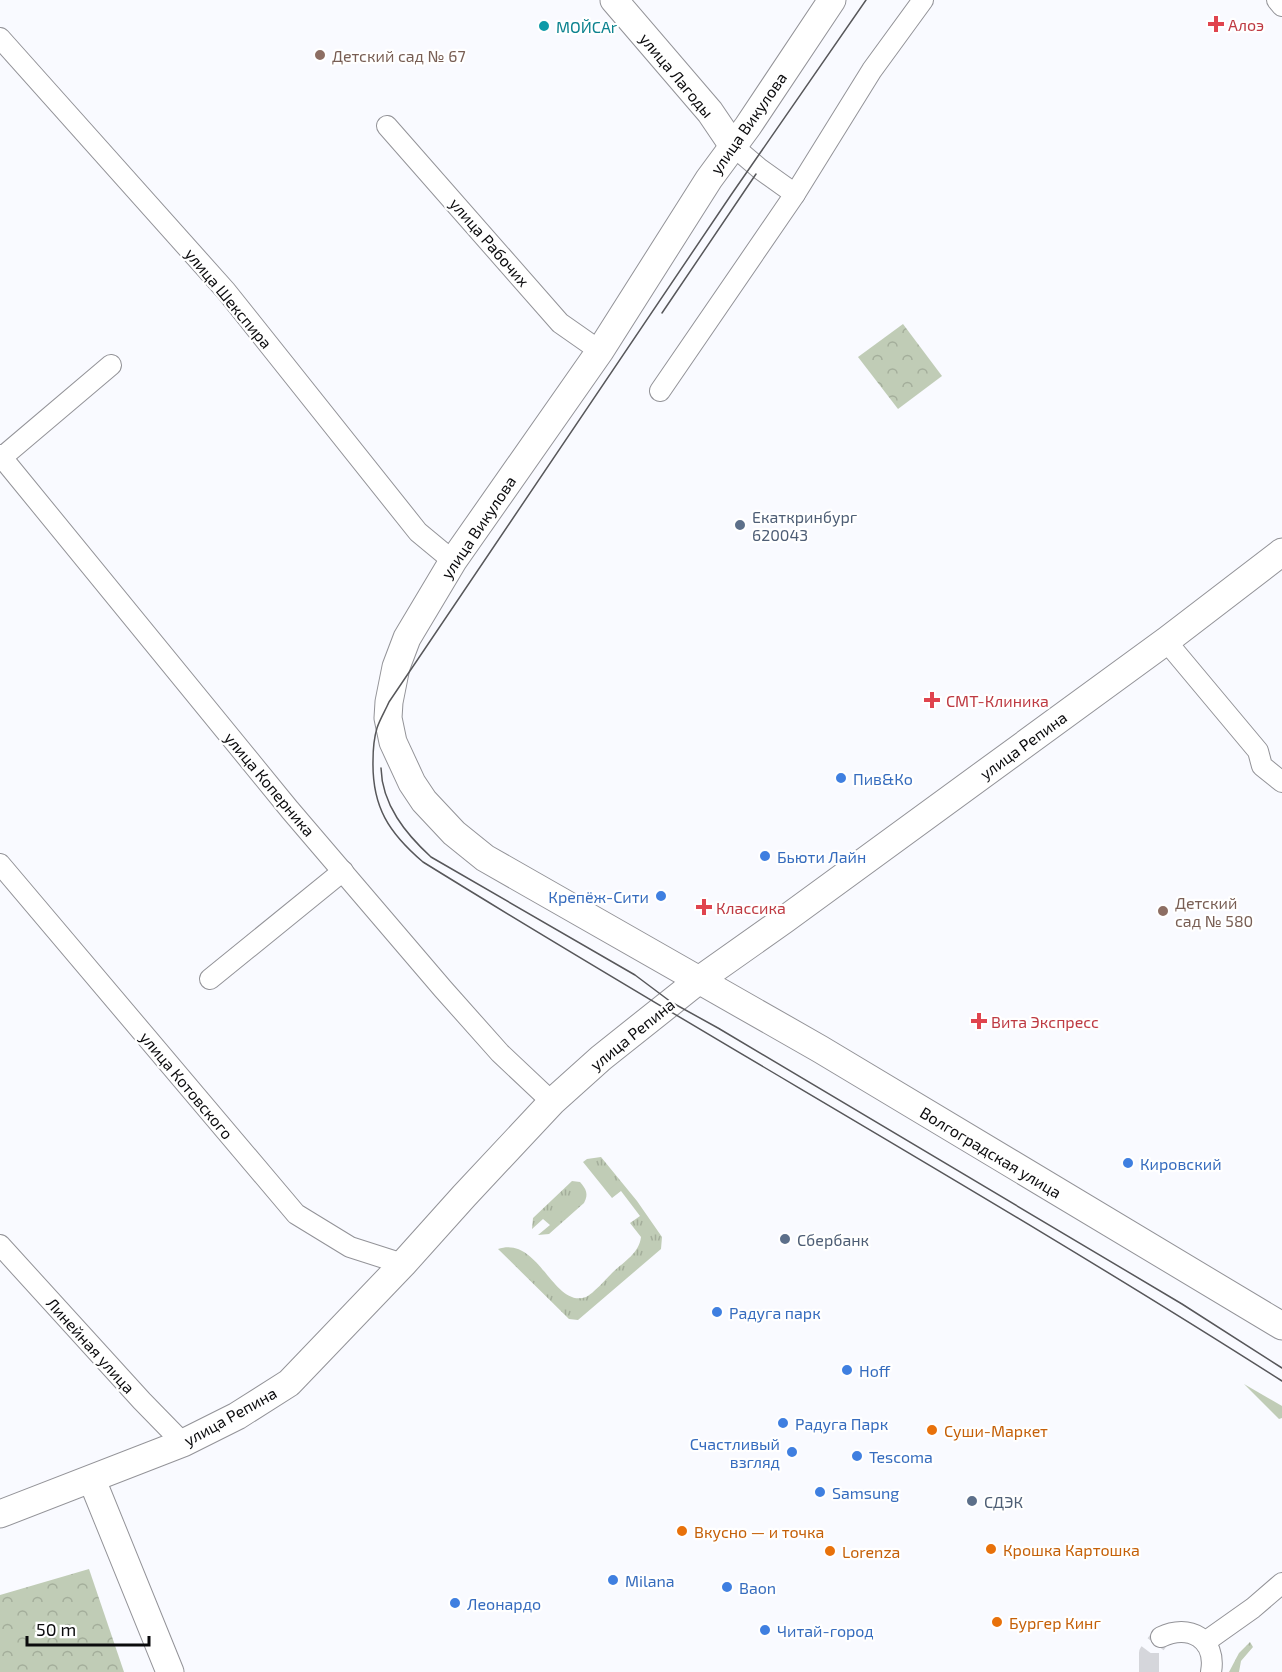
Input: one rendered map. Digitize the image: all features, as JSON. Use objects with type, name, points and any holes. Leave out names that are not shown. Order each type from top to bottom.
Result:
[{"type":"street","name":"улица Лагоды","points":[[614,0],[710,112],[733,146],[795,194]]},
{"type":"street","name":"улица Викулова","points":[[699,980],[485,858],[454,833],[424,801],[412,783],[393,742],[388,718],[391,686],[407,638],[453,561],[600,351],[709,179],[832,0]]},
{"type":"street","points":[[660,391],[795,194],[872,70],[923,0]]},
{"type":"street","points":[[1277,0],[1282,6]]},
{"type":"street","name":"улица Шекспира","points":[[0,38],[226,291],[418,532],[453,561]]},
{"type":"street","name":"улица Рабочих","points":[[387,126],[560,323],[600,351]]},
{"type":"street","points":[[1,457],[111,365]]},
{"type":"street","name":"улица Коперника","points":[[1,457],[290,810],[500,1053],[552,1102]]},
{"type":"street","name":"улица Репина","points":[[0,1514],[183,1443],[237,1416],[289,1383],[404,1264],[552,1102],[601,1058],[699,980],[1166,641],[1282,552]]},
{"type":"street","points":[[1166,641],[1258,751],[1262,766],[1282,782]]},
{"type":"street","name":"улица Котовского","points":[[0,864],[296,1214],[350,1247],[404,1264]]},
{"type":"street","points":[[210,979],[343,871]]},
{"type":"street","name":"Волгоградская улица","points":[[699,980],[964,1134],[1282,1326]]},
{"type":"street","name":"Линейная улица","points":[[0,1245],[183,1443]]},
{"type":"street","points":[[92,1480],[170,1672]]},
{"type":"street","points":[[1205,1642],[1249,1612],[1282,1583]]},
{"type":"street","points":[[1161,1637],[1183,1630],[1195,1634],[1205,1642],[1211,1652],[1213,1663],[1211,1672]]},
{"type":"green space","points":[[903,324],[942,376],[898,409],[858,357]]},
{"type":"green space","points":[[601,1157],[637,1201],[662,1237],[661,1249],[578,1320],[569,1319],[498,1249],[512,1248],[524,1252],[564,1293],[574,1298],[586,1297],[592,1293],[634,1252],[641,1237],[630,1223],[640,1216],[621,1191],[612,1198],[583,1162],[587,1159]]},
{"type":"green space","points":[[572,1181],[580,1182],[585,1189],[587,1194],[584,1203],[549,1234],[538,1235],[550,1225],[543,1219],[532,1229],[533,1218]]},
{"type":"green space","points":[[1244,1384],[1282,1406],[1282,1418],[1279,1419]]},
{"type":"green space","points":[[89,1569],[124,1672],[0,1672],[0,1595]]},
{"type":"green space","points":[[1250,1642],[1253,1647],[1241,1661],[1239,1672],[1229,1672],[1239,1653]]},
{"type":"tunnel","points":[[1149,1672],[1149,1653],[1161,1637]]},
{"type":"tram line","points":[[866,0],[731,195],[389,702],[377,728],[373,748],[373,777],[379,806],[392,829],[423,862],[1069,1249],[1282,1381]]},
{"type":"tram line","points":[[662,313],[756,174]]},
{"type":"tram line","points":[[381,768],[382,782],[397,818],[431,857],[635,975],[671,1002],[1182,1304],[1282,1368]]},
{"type":"place","name":"Алоэ","points":[[1216,24]]},
{"type":"place","name":"МОЙCAr","points":[[544,26]]},
{"type":"place","name":"Детский сад № 67","points":[[320,55]]},
{"type":"place","name":"Екаткринбург 620043","points":[[740,525]]},
{"type":"place","name":"СМТ-Клиника","points":[[932,700]]},
{"type":"place","name":"Пив&Ко","points":[[841,778]]},
{"type":"place","name":"Бьюти Лайн","points":[[765,856]]},
{"type":"place","name":"Крепёж-Сити","points":[[661,896]]},
{"type":"place","name":"Классика","points":[[704,907]]},
{"type":"place","name":"Детский сад № 580","points":[[1163,911]]},
{"type":"place","name":"Вита Экспресс","points":[[979,1021]]},
{"type":"place","name":"Кировский","points":[[1128,1163]]},
{"type":"place","name":"Сбербанк","points":[[785,1239]]},
{"type":"place","name":"Радуга парк","points":[[717,1312]]},
{"type":"place","name":"Hoff","points":[[847,1370]]},
{"type":"place","name":"Радуга Парк","points":[[783,1423]]},
{"type":"place","name":"Суши-Маркет","points":[[932,1430]]},
{"type":"place","name":"Счастливый взгляд","points":[[792,1452]]},
{"type":"place","name":"Tescoma","points":[[857,1456]]},
{"type":"place","name":"Samsung","points":[[820,1492]]},
{"type":"place","name":"СДЭК","points":[[972,1501]]},
{"type":"place","name":"Вкусно — и точка","points":[[682,1531]]},
{"type":"place","name":"Крошка Картошка","points":[[991,1549]]},
{"type":"place","name":"Lorenza","points":[[830,1551]]},
{"type":"place","name":"Milana","points":[[613,1580]]},
{"type":"place","name":"Baon","points":[[727,1587]]},
{"type":"place","name":"Леонардо","points":[[455,1603]]},
{"type":"place","name":"Бургер Кинг","points":[[997,1622]]},
{"type":"place","name":"Читай-город","points":[[765,1630]]}]
